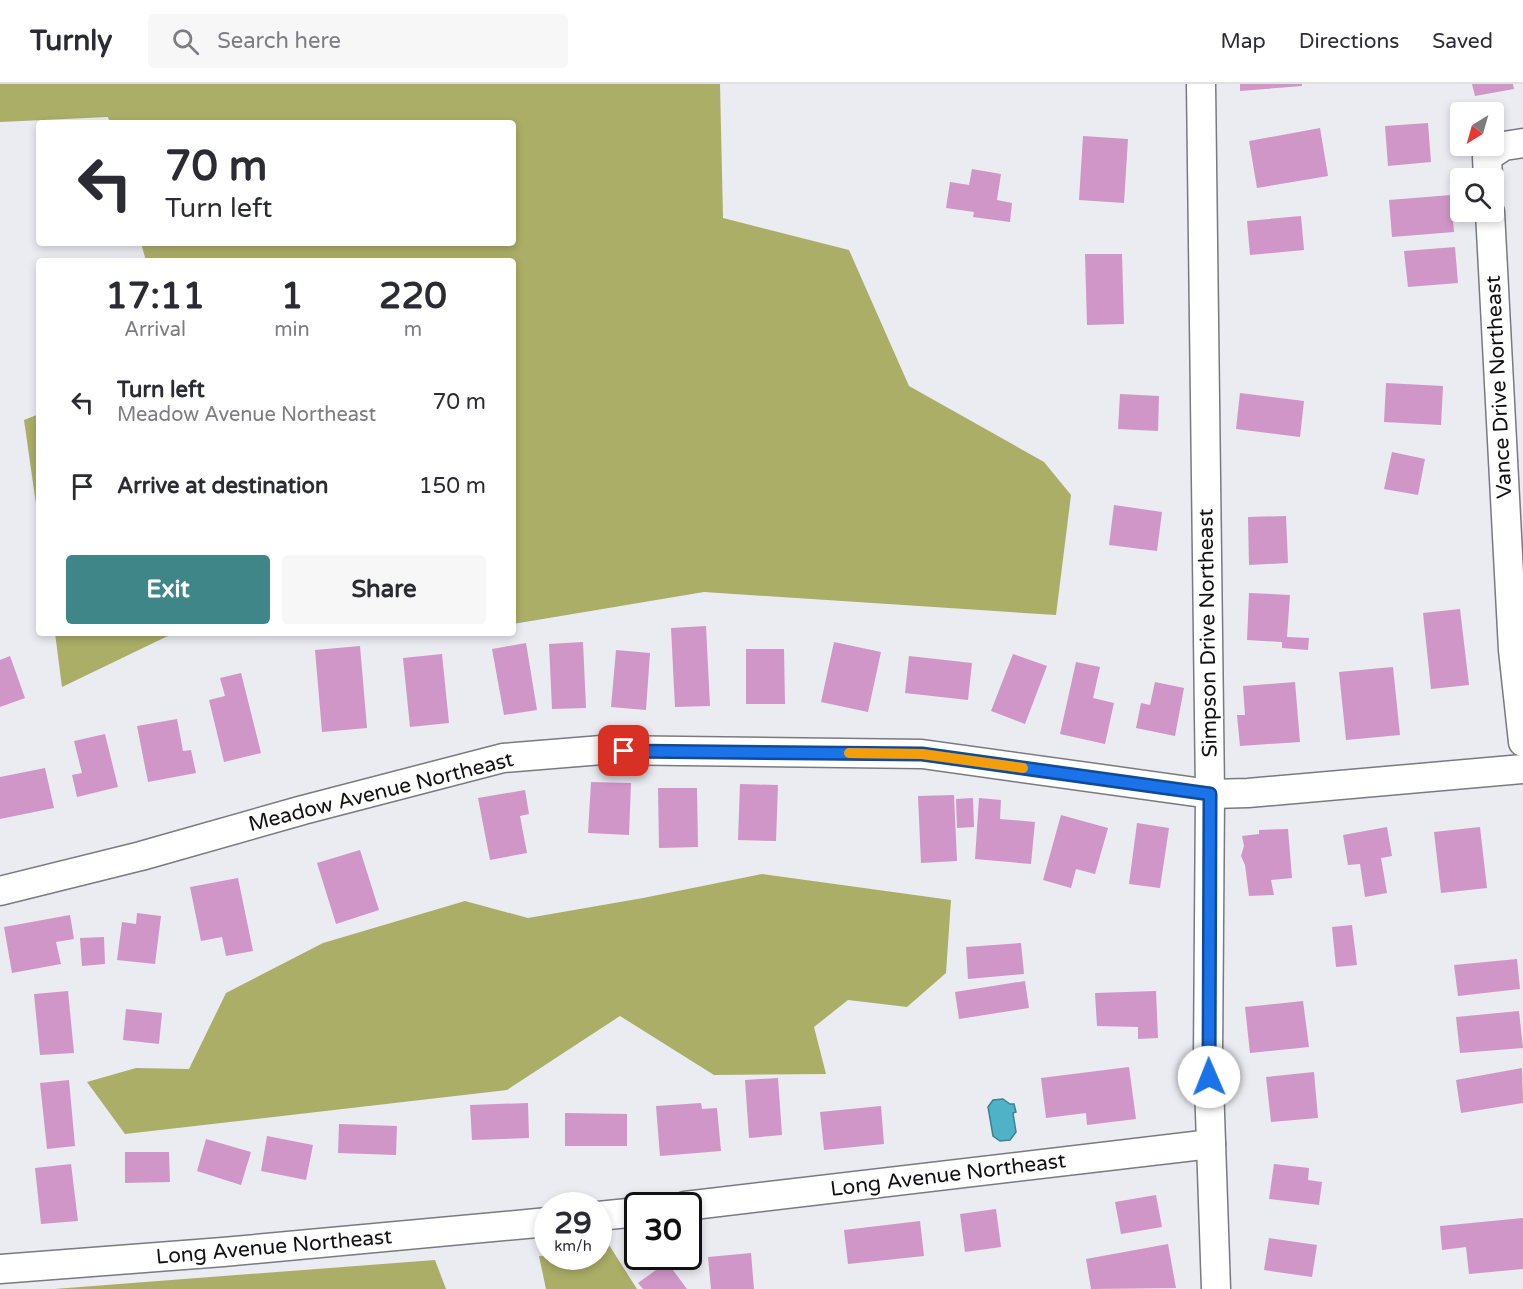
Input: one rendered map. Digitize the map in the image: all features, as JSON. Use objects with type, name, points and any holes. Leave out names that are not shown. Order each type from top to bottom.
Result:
[{"type":"street","name":"Simpson Drive Northeast","points":[[1201,84],[1210,794],[1208,1055],[1216,1289]]},
{"type":"street","points":[[1488,168],[1487,157],[1504,146],[1523,143]]},
{"type":"street","name":"Vance Drive Northeast","points":[[1491,222],[1513,650],[1523,742]]},
{"type":"street","name":"Meadow Avenue Northeast","points":[[0,891],[141,856],[303,810],[503,758],[562,753],[602,750],[922,754],[1210,794],[1248,793],[1523,769]]},
{"type":"street","name":"Long Avenue Northeast","points":[[702,1204],[1211,1144]]},
{"type":"street","name":"Long Avenue Northeast","points":[[0,1269],[223,1252],[534,1223]]},
{"type":"green space","points":[[0,84],[720,84],[723,218],[849,250],[909,386],[1044,462],[1071,495],[1056,615],[704,592],[516,623],[516,258],[145,258],[142,246],[516,246],[516,120],[109,120],[108,117],[0,122]]},
{"type":"green space","points":[[36,415],[36,504],[24,420]]},
{"type":"green space","points":[[55,636],[168,636],[62,687]]},
{"type":"green space","points":[[762,874],[951,900],[946,973],[907,1007],[848,1000],[814,1027],[826,1074],[714,1075],[620,1016],[507,1090],[125,1134],[87,1082],[136,1068],[189,1069],[226,993],[323,943],[465,901],[528,918]]},
{"type":"green space","points":[[612,1250],[637,1289],[546,1289],[542,1270],[612,1270]]},
{"type":"green space","points":[[435,1260],[446,1289],[54,1289]]},
{"type":"water","points":[[1003,1099],[1014,1104],[1016,1132],[1010,1140],[1000,1141],[993,1136],[988,1107],[993,1100]]},
{"type":"building","points":[[1240,84],[1302,84],[1302,86],[1240,91]]},
{"type":"building","points":[[1472,84],[1513,84],[1514,89],[1475,96]]},
{"type":"building","points":[[1428,123],[1431,162],[1388,166],[1385,126]]},
{"type":"building","points":[[1320,128],[1328,176],[1257,188],[1249,141]]},
{"type":"building","points":[[1083,136],[1128,139],[1124,203],[1079,200]]},
{"type":"building","points":[[972,169],[1001,174],[997,200],[1012,203],[1010,222],[973,217],[974,212],[946,208],[950,182],[969,185]]},
{"type":"building","points":[[1450,195],[1450,222],[1453,222],[1454,232],[1392,237],[1389,200]]},
{"type":"building","points":[[1301,216],[1304,250],[1250,255],[1247,221]]},
{"type":"building","points":[[1455,247],[1458,283],[1408,287],[1404,251]]},
{"type":"building","points":[[1085,254],[1122,254],[1124,324],[1087,325]]},
{"type":"building","points":[[1386,383],[1443,386],[1441,425],[1384,422]]},
{"type":"building","points":[[1240,393],[1304,401],[1300,437],[1236,429]]},
{"type":"building","points":[[1120,394],[1159,396],[1158,431],[1118,429]]},
{"type":"building","points":[[1392,452],[1425,459],[1418,495],[1384,489]]},
{"type":"building","points":[[1114,505],[1162,512],[1157,551],[1109,545]]},
{"type":"building","points":[[1286,516],[1288,563],[1249,565],[1248,517]]},
{"type":"building","points":[[1249,593],[1290,595],[1287,637],[1309,638],[1308,650],[1282,648],[1282,642],[1247,640]]},
{"type":"building","points":[[1460,609],[1469,685],[1431,689],[1423,613]]},
{"type":"building","points":[[706,626],[710,706],[675,707],[671,628]]},
{"type":"building","points":[[583,642],[586,708],[552,709],[549,644]]},
{"type":"building","points":[[834,642],[881,652],[868,712],[821,702]]},
{"type":"building","points":[[526,643],[537,710],[504,715],[492,649]]},
{"type":"building","points":[[360,646],[367,728],[322,732],[315,650]]},
{"type":"building","points":[[746,649],[784,649],[785,704],[746,704]]},
{"type":"building","points":[[616,650],[650,653],[646,710],[611,707]]},
{"type":"building","points":[[442,654],[449,723],[410,727],[403,658]]},
{"type":"building","points":[[1013,654],[1047,666],[1025,724],[991,711]]},
{"type":"building","points":[[10,656],[25,698],[0,707],[0,660]]},
{"type":"building","points":[[909,656],[972,663],[968,700],[905,693]]},
{"type":"building","points":[[1076,662],[1100,667],[1093,698],[1114,703],[1105,744],[1060,734]]},
{"type":"building","points":[[1393,667],[1400,735],[1346,740],[1339,672]]},
{"type":"building","points":[[241,673],[261,753],[224,762],[209,700],[225,696],[220,678]]},
{"type":"building","points":[[1155,682],[1184,688],[1175,736],[1136,728],[1141,703],[1150,705]]},
{"type":"building","points":[[1295,682],[1300,742],[1240,746],[1237,715],[1245,715],[1243,686]]},
{"type":"building","points":[[177,719],[183,751],[191,750],[196,773],[148,782],[137,726]]},
{"type":"building","points":[[105,734],[118,787],[77,797],[72,775],[82,773],[74,741]]},
{"type":"building","points":[[45,768],[54,808],[0,819],[0,777]]},
{"type":"building","points":[[591,782],[631,783],[629,835],[588,833]]},
{"type":"building","points":[[740,784],[778,785],[776,841],[738,840]]},
{"type":"building","points":[[658,788],[697,788],[698,847],[659,848]]},
{"type":"building","points":[[525,790],[529,814],[520,816],[527,853],[490,860],[478,798]]},
{"type":"building","points":[[954,795],[957,861],[921,863],[918,796]]},
{"type":"building","points":[[973,798],[974,827],[957,828],[956,799]]},
{"type":"building","points":[[979,798],[1001,800],[1000,819],[1035,822],[1031,864],[975,859]]},
{"type":"building","points":[[1061,815],[1108,828],[1095,874],[1076,869],[1071,888],[1043,880]]},
{"type":"building","points":[[1137,823],[1169,828],[1160,888],[1129,884]]},
{"type":"building","points":[[1387,827],[1392,856],[1381,858],[1387,893],[1365,897],[1360,864],[1348,865],[1343,835]]},
{"type":"building","points":[[1480,827],[1487,888],[1441,893],[1434,832]]},
{"type":"building","points":[[1288,829],[1292,878],[1271,880],[1274,895],[1249,896],[1245,865],[1241,856],[1244,846],[1242,836],[1259,834],[1259,830]]},
{"type":"building","points":[[360,850],[379,910],[336,924],[317,863]]},
{"type":"building","points":[[238,878],[253,951],[226,956],[222,937],[201,941],[190,887]]},
{"type":"building","points":[[137,913],[161,916],[155,964],[117,960],[122,922],[136,924]]},
{"type":"building","points":[[70,915],[74,939],[56,942],[61,964],[12,973],[4,927]]},
{"type":"building","points":[[1352,925],[1357,965],[1336,967],[1332,927]]},
{"type":"building","points":[[104,937],[105,964],[82,966],[80,938]]},
{"type":"building","points":[[1021,943],[1024,974],[968,979],[966,947]]},
{"type":"building","points":[[1517,959],[1520,989],[1458,996],[1454,965]]},
{"type":"building","points":[[1025,981],[1029,1008],[959,1019],[955,992]]},
{"type":"building","points":[[68,991],[74,1053],[40,1055],[34,994]]},
{"type":"building","points":[[1156,991],[1158,1038],[1138,1039],[1138,1027],[1097,1026],[1095,993]]},
{"type":"building","points":[[1303,1001],[1309,1047],[1250,1053],[1245,1007]]},
{"type":"building","points":[[126,1009],[162,1013],[159,1044],[123,1040]]},
{"type":"building","points":[[1519,1011],[1523,1048],[1460,1053],[1456,1017]]},
{"type":"building","points":[[1129,1067],[1136,1119],[1087,1125],[1086,1113],[1046,1118],[1041,1078]]},
{"type":"building","points":[[1522,1068],[1523,1103],[1461,1113],[1456,1080]]},
{"type":"building","points":[[1314,1072],[1318,1118],[1271,1122],[1266,1077]]},
{"type":"building","points":[[778,1078],[782,1135],[749,1138],[745,1080]]},
{"type":"building","points":[[69,1080],[75,1146],[47,1149],[40,1083]]},
{"type":"building","points":[[528,1103],[529,1138],[472,1140],[470,1105]]},
{"type":"building","points":[[701,1103],[702,1109],[717,1108],[721,1151],[660,1156],[656,1106]]},
{"type":"building","points":[[881,1106],[884,1144],[824,1150],[820,1112]]},
{"type":"building","points":[[565,1113],[627,1114],[627,1146],[565,1146]]},
{"type":"building","points":[[339,1124],[397,1126],[396,1155],[338,1153]]},
{"type":"building","points":[[267,1136],[313,1145],[306,1180],[261,1171]]},
{"type":"building","points":[[206,1139],[251,1152],[241,1185],[197,1171]]},
{"type":"building","points":[[125,1152],[169,1152],[170,1182],[125,1183]]},
{"type":"building","points":[[71,1164],[78,1221],[41,1224],[35,1168]]},
{"type":"building","points":[[1274,1164],[1309,1168],[1308,1180],[1322,1182],[1319,1205],[1269,1199]]},
{"type":"building","points":[[1156,1195],[1162,1227],[1121,1234],[1115,1202]]},
{"type":"building","points":[[996,1209],[1001,1247],[965,1252],[960,1214]]},
{"type":"building","points":[[1523,1218],[1523,1269],[1469,1274],[1466,1247],[1442,1250],[1440,1226]]},
{"type":"building","points":[[920,1221],[924,1256],[848,1264],[844,1230]]},
{"type":"building","points":[[1269,1238],[1317,1245],[1312,1277],[1264,1270]]},
{"type":"building","points":[[1168,1244],[1176,1288],[1091,1289],[1086,1259]]},
{"type":"building","points":[[751,1253],[754,1289],[711,1289],[708,1257]]},
{"type":"building","points":[[656,1270],[673,1270],[687,1289],[643,1289],[638,1283]]},
{"type":"slow traffic","points":[[849,753],[922,754],[1023,768]]},
{"type":"route","points":[[624,751],[922,754],[1210,794],[1209,1077]]}]
